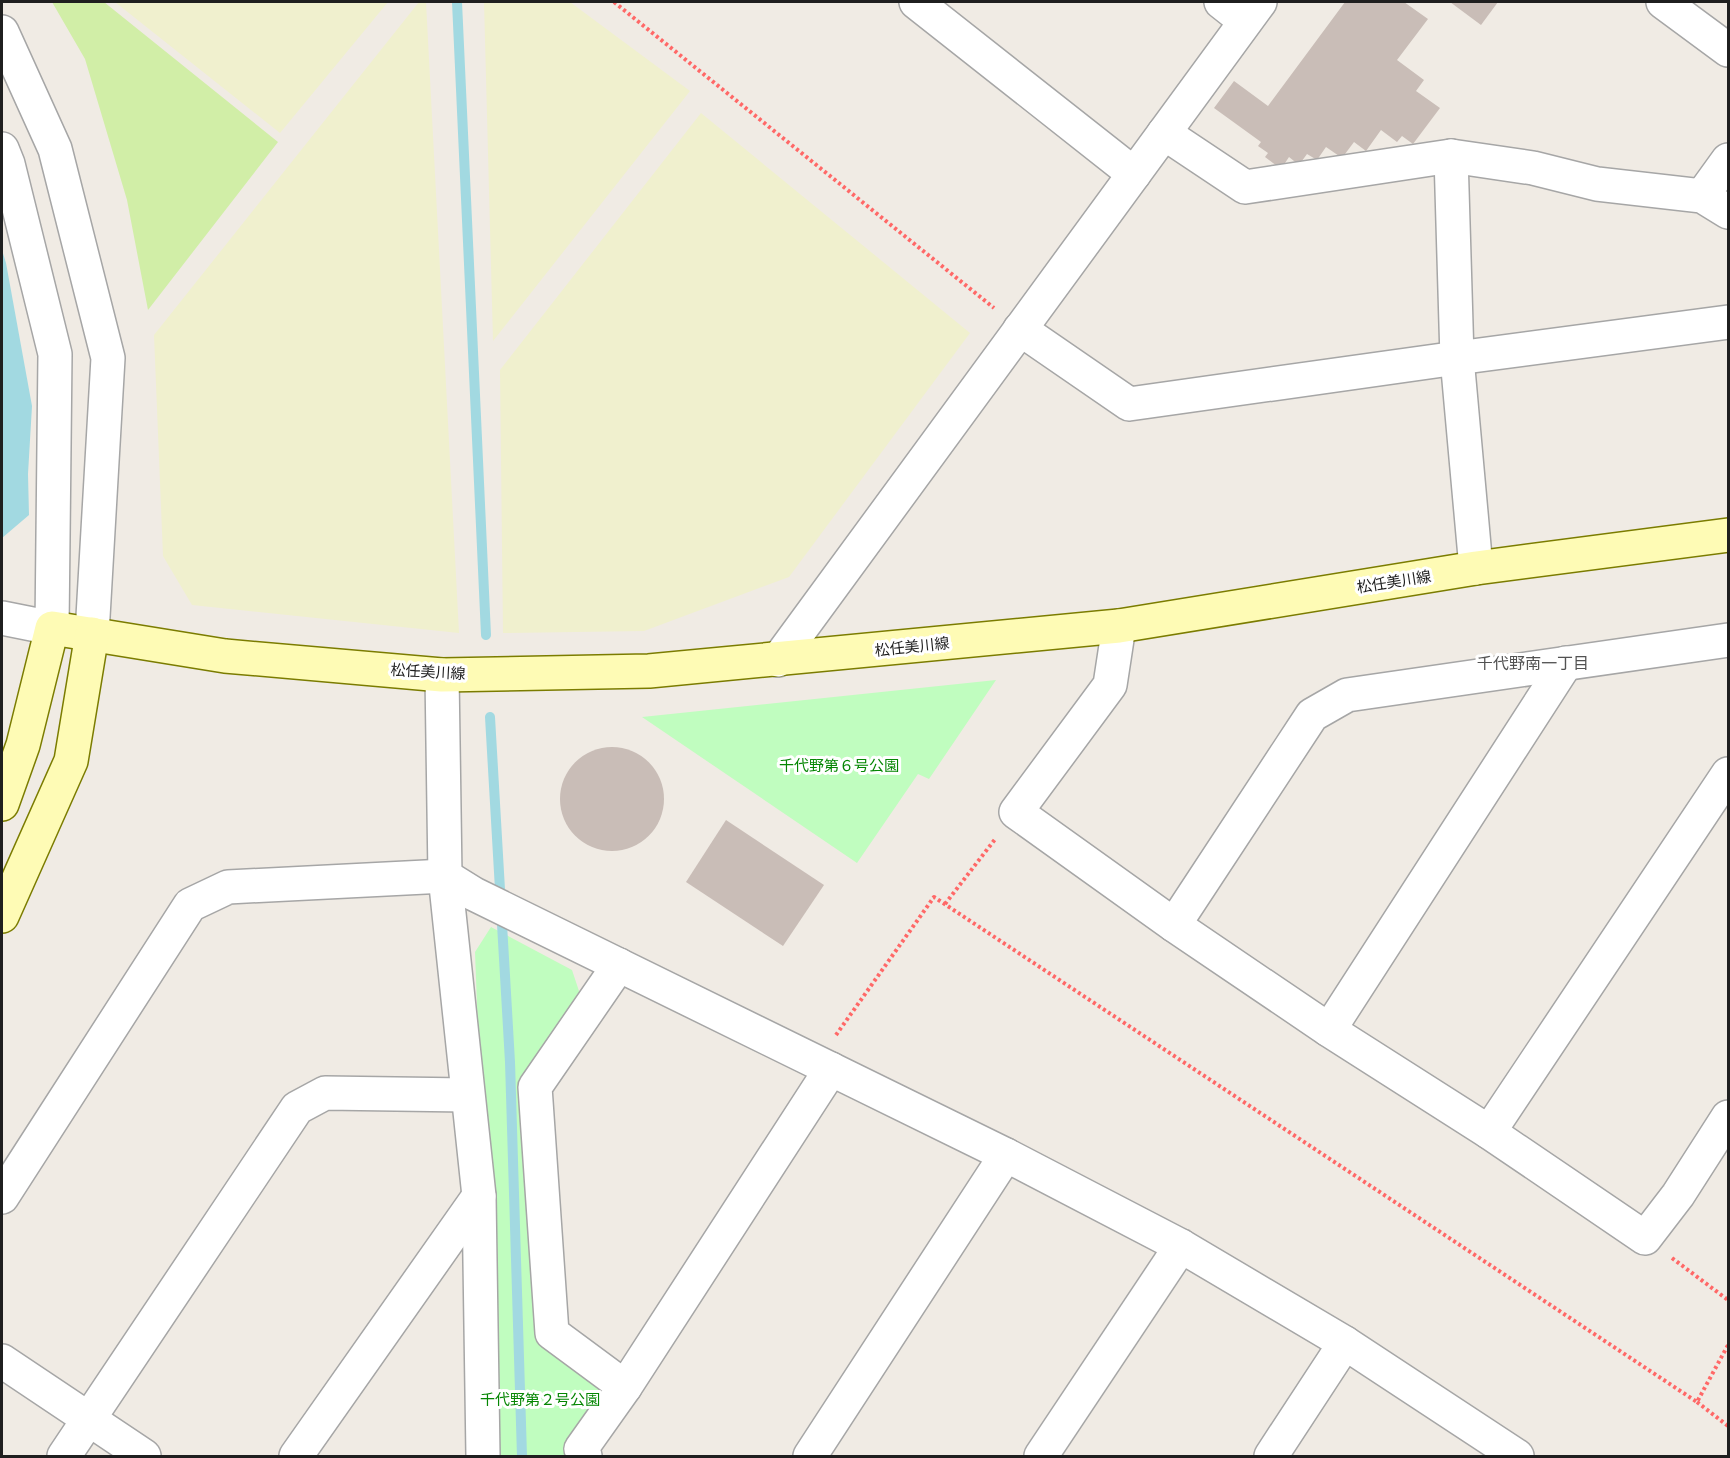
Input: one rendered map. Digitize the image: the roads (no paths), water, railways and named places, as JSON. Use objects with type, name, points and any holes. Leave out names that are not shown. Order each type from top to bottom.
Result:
[{"type":"main road","name":"松任美川線","points":[[52,628],[225,656],[442,675],[649,671],[1119,626],[1476,568],[1728,535]]},
{"type":"main road","points":[[2,804],[23,745],[52,628]]},
{"type":"main road","points":[[2,915],[71,761],[92,634]]},
{"type":"street","points":[[916,2],[1134,174]]},
{"type":"street","points":[[1663,2],[1728,50]]},
{"type":"street","points":[[778,660],[1164,133],[1242,8]]},
{"type":"street","points":[[2,32],[55,149],[108,358],[92,634]]},
{"type":"street","points":[[1164,133],[1245,187],[1451,156],[1533,168],[1597,184],[1715,204],[1728,160]]},
{"type":"street","points":[[2,149],[8,164],[55,354],[52,628],[2,618]]},
{"type":"street","points":[[1451,156],[1457,358],[1476,568]]},
{"type":"street","points":[[1020,329],[1129,404],[1728,322]]},
{"type":"street","points":[[1119,626],[1110,685],[1016,812],[1174,925],[1329,1030],[1489,1132],[1645,1238],[1678,1195],[1728,1117]]},
{"type":"street","points":[[1174,925],[1312,715],[1347,695],[1728,640]]},
{"type":"street","points":[[1329,1030],[1566,663]]},
{"type":"street","points":[[442,675],[445,876],[479,1196],[483,1456]]},
{"type":"street","points":[[1489,1132],[1728,774]]},
{"type":"street","points":[[2,1197],[190,905],[228,887],[445,876],[474,894],[1006,1155],[1181,1246],[1345,1343],[1516,1456]]},
{"type":"street","points":[[619,965],[535,1087],[552,1334],[625,1387]]},
{"type":"street","points":[[585,1456],[581,1449],[625,1387],[824,1065]]},
{"type":"street","points":[[64,1456],[297,1108],[325,1093],[467,1095]]},
{"type":"street","points":[[810,1456],[1006,1155]]},
{"type":"street","points":[[296,1456],[479,1196]]},
{"type":"street","points":[[1041,1456],[1181,1246]]},
{"type":"street","points":[[1271,1456],[1345,1343]]},
{"type":"street","points":[[2,1362],[144,1456]]},
{"type":"water","points":[[2,250],[32,406],[28,474],[29,515],[2,538]]},
{"type":"waterway","points":[[457,2],[486,635]]},
{"type":"waterway","points":[[490,717],[510,1062],[522,1456]]},
{"type":"district","name":"千代野南一丁目","points":[[1533,664]]},
{"type":"park label","name":"千代野第６号公園","points":[[839,766]]},
{"type":"park label","name":"千代野第２号公園","points":[[540,1400]]}]
